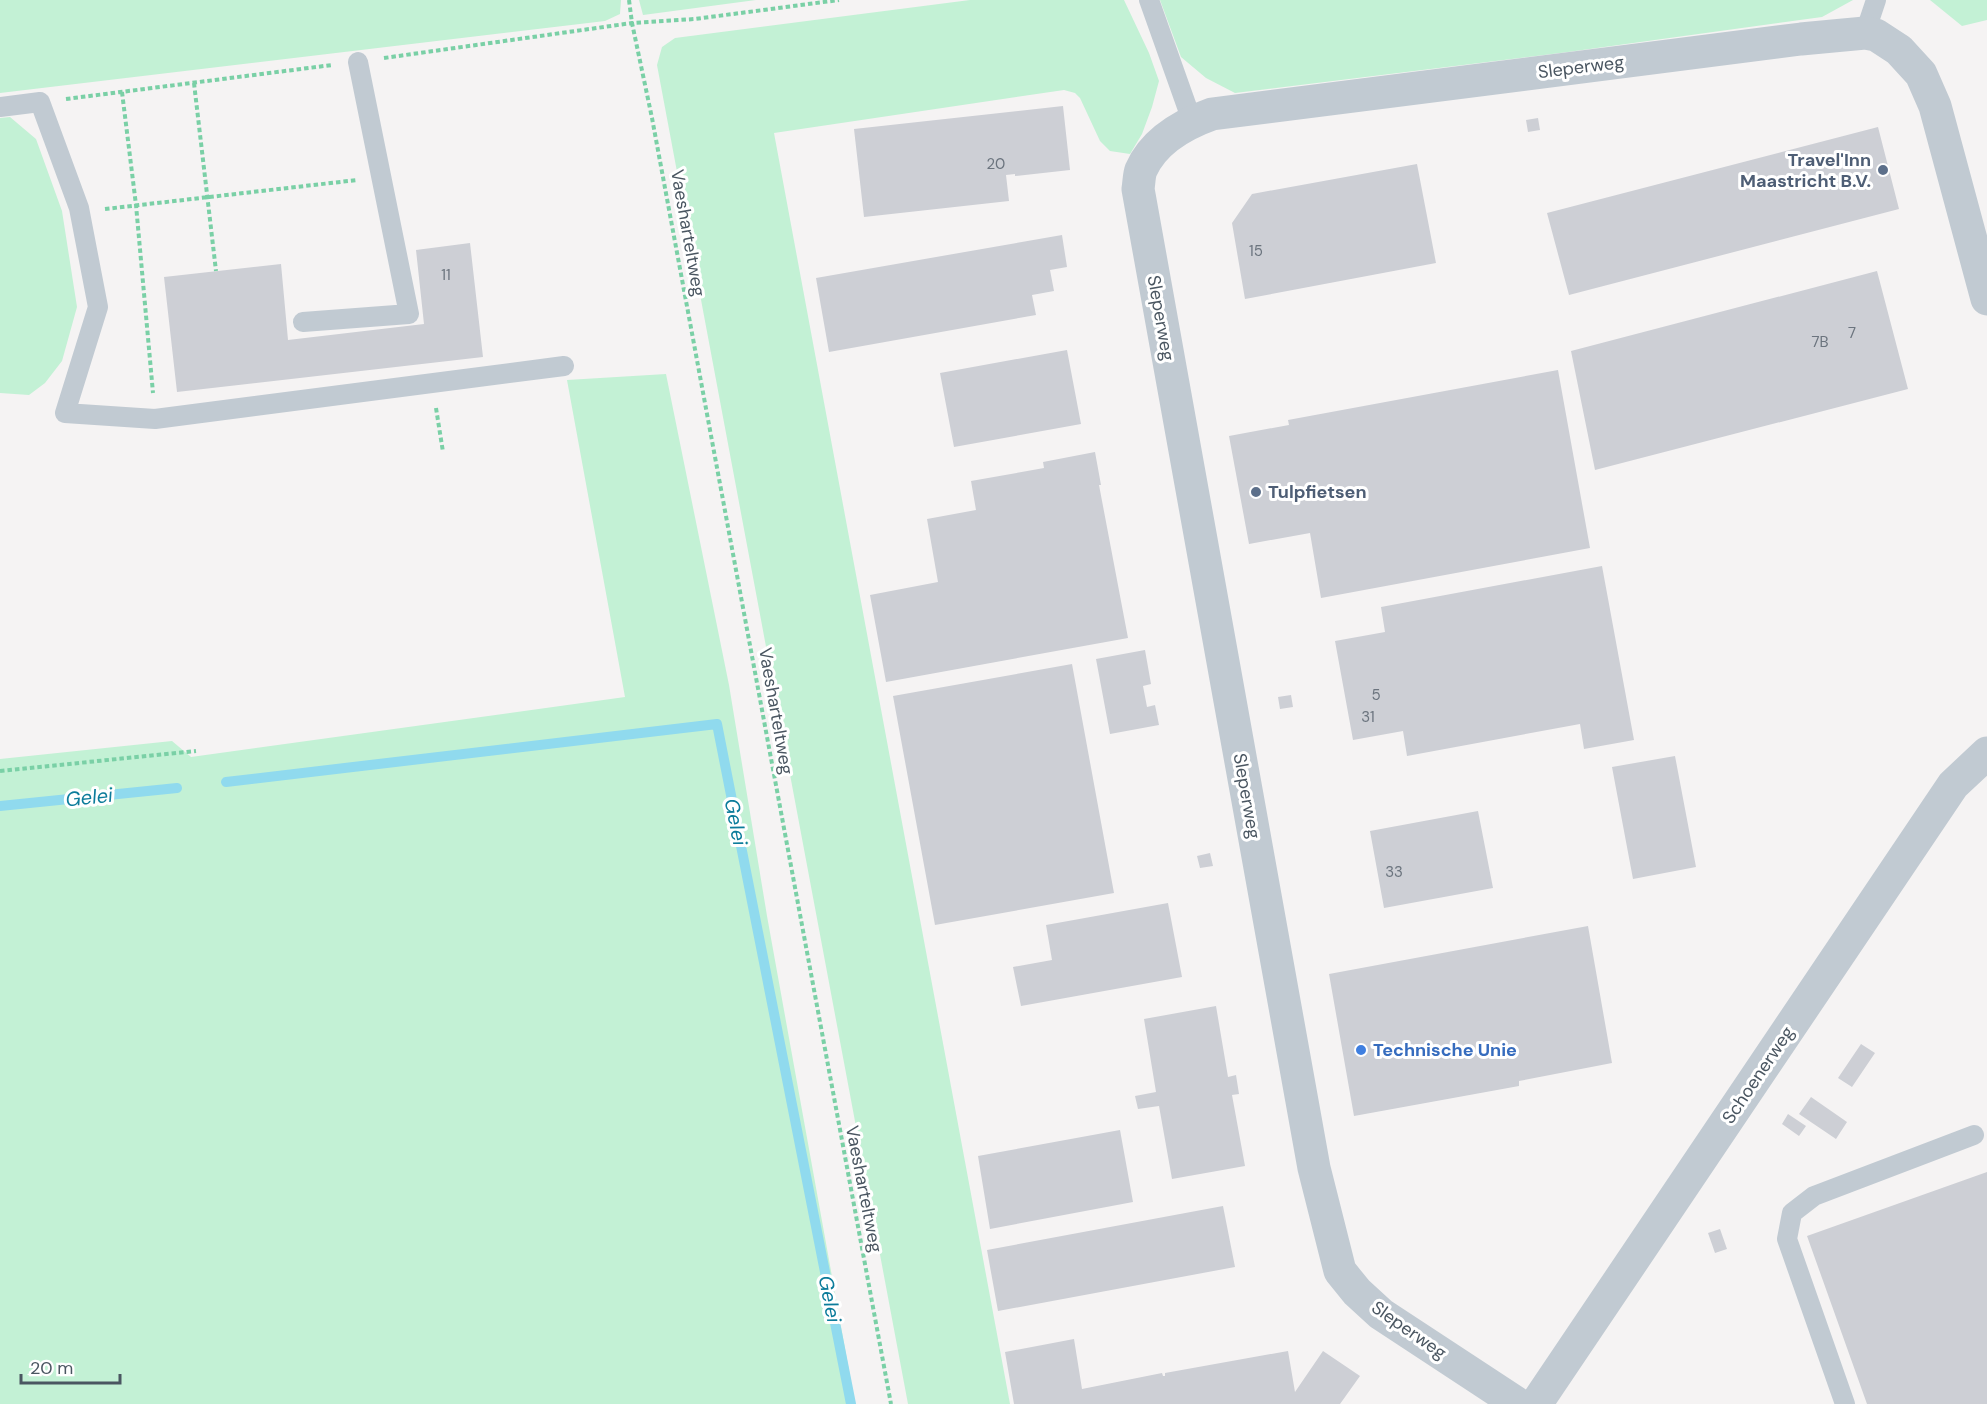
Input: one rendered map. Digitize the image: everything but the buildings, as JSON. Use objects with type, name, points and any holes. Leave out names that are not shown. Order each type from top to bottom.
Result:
[{"type":"street","name":"Sleperweg","points":[[1518,1404],[1381,1314],[1340,1271],[1314,1168],[1138,189],[1141,171],[1151,155],[1170,134],[1192,121],[1212,114],[1789,40],[1864,33],[1876,35],[1899,50],[1921,74],[1935,106],[1987,299]]},
{"type":"street","name":"Schoenerweg","points":[[1536,1404],[1953,785],[1987,753]]},
{"type":"lane","points":[[1149,0],[1192,121]]},
{"type":"lane","points":[[1864,33],[1876,0]]},
{"type":"lane","points":[[303,321],[409,314],[358,62]]},
{"type":"lane","points":[[0,106],[39,102],[80,212],[98,308],[65,413],[155,419],[564,366]]},
{"type":"lane","points":[[1845,1404],[1787,1239],[1792,1213],[1814,1196],[1974,1135]]},
{"type":"path","name":"Vaesharteltweg","points":[[629,0],[891,1404]]},
{"type":"path","points":[[632,23],[695,19],[839,0]]},
{"type":"path","points":[[194,83],[216,271]]},
{"type":"path","points":[[122,92],[136,205],[155,419]]},
{"type":"path","points":[[80,212],[381,177]]},
{"type":"path","points":[[432,383],[443,452]]},
{"type":"path","points":[[0,771],[196,751]]},
{"type":"green space","points":[[0,0],[621,0],[620,14],[605,21],[0,93]]},
{"type":"green space","points":[[639,0],[756,0],[643,15]]},
{"type":"green space","points":[[970,0],[1124,0],[1149,53],[1159,81],[1142,134],[1130,154],[1110,151],[1100,141],[1080,98],[1075,93],[1064,90],[774,133],[1010,1404],[908,1404],[657,65],[662,47],[675,38]]},
{"type":"green space","points":[[1160,0],[1853,0],[1822,17],[1568,52],[1235,93],[1206,78],[1181,57]]},
{"type":"green space","points":[[1930,0],[1987,0],[1987,20],[1962,26]]},
{"type":"green space","points":[[10,117],[36,139],[62,211],[77,307],[62,361],[45,383],[29,395],[0,393],[0,118]]},
{"type":"green space","points":[[666,374],[729,685],[767,916],[855,1404],[0,1404],[0,759],[172,741],[191,757],[625,697],[567,380]]},
{"type":"waterway","name":"Gelei","points":[[226,782],[717,724],[851,1404]]},
{"type":"waterway","name":"Gelei","points":[[0,806],[177,788]]},
{"type":"place","name":"Travel'Inn Maastricht B.V.","points":[[1883,170]]},
{"type":"place","name":"Tulpfietsen","points":[[1256,492]]},
{"type":"place","name":"Technische Unie","points":[[1361,1050]]}]
